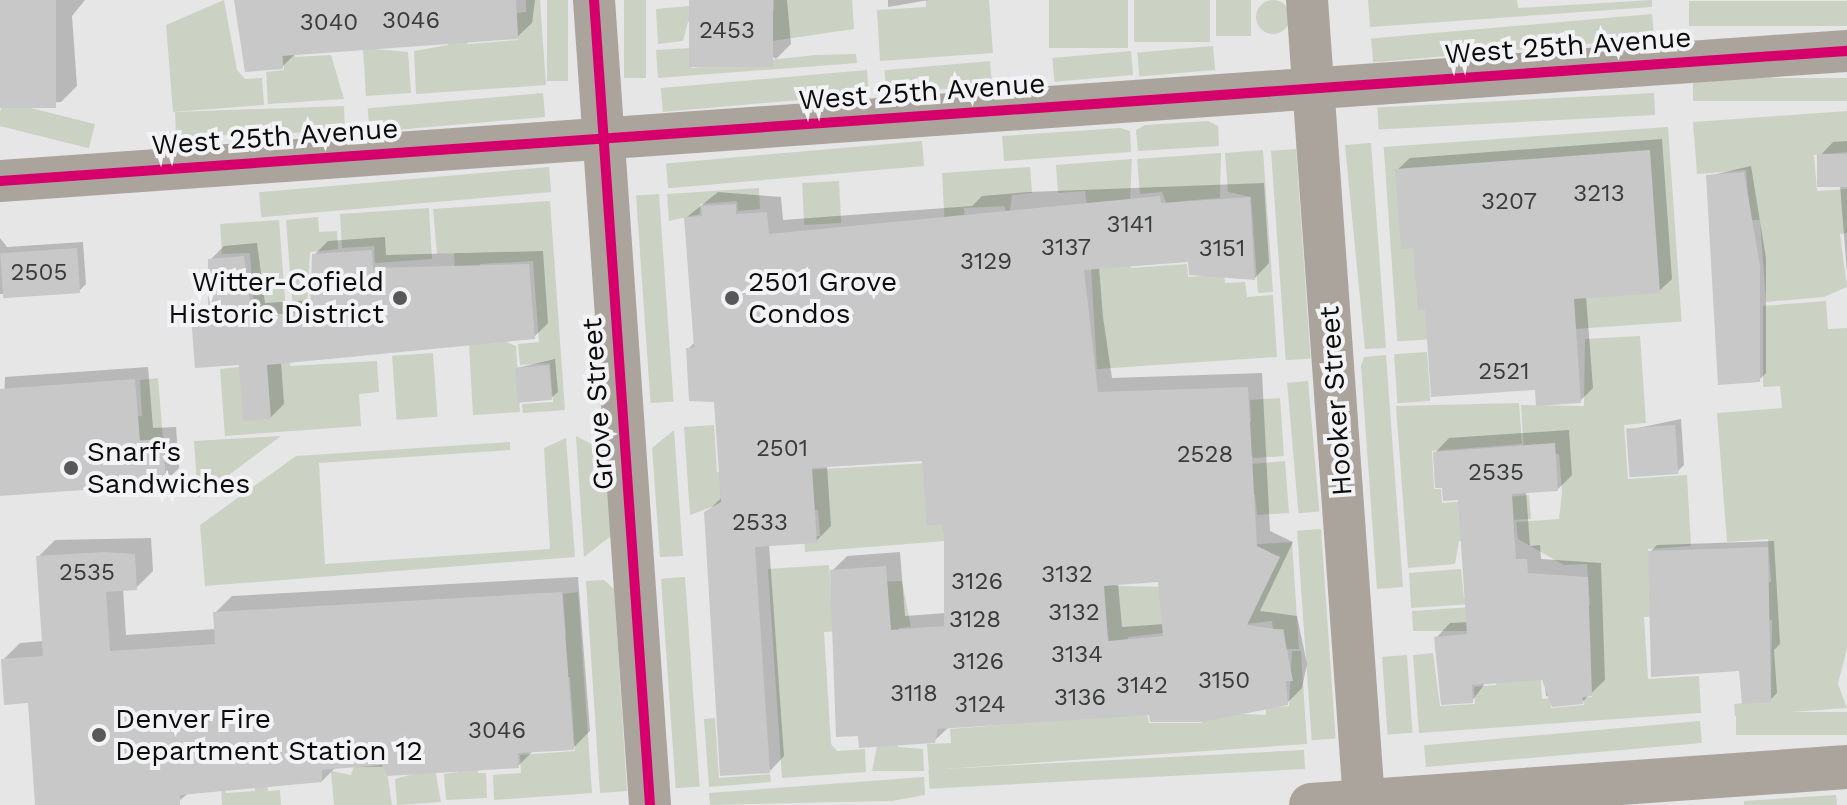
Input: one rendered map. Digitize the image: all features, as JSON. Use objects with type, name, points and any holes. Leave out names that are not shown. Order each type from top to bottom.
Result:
[{"type":"street","name":"Grove Street","points":[[594,0],[650,805]]},
{"type":"street","name":"Hooker Street","points":[[1307,0],[1364,801]]},
{"type":"street","name":"West 25th Avenue","points":[[0,181],[1847,51]]},
{"type":"street","points":[[1311,805],[1847,767]]},
{"type":"shaded area","points":[[224,0],[237,70],[245,79],[262,78],[264,105],[173,112],[166,25]]},
{"type":"shaded area","points":[[279,0],[291,0],[295,57],[331,55],[344,99],[268,104],[266,72],[284,70]]},
{"type":"shaded area","points":[[446,0],[468,44],[518,40],[517,13],[526,12],[526,0],[540,0],[546,85],[416,94],[414,51],[448,45]]},
{"type":"shaded area","points":[[547,0],[568,0],[568,81],[547,81]]},
{"type":"shaded area","points":[[624,0],[646,0],[646,78],[624,78]]},
{"type":"shaded area","points":[[774,0],[852,0],[854,29],[765,42],[763,12],[774,11]]},
{"type":"shaded area","points":[[926,0],[989,0],[993,53],[880,61],[877,10],[926,7]]},
{"type":"shaded area","points":[[1049,0],[1128,0],[1128,48],[1049,48]]},
{"type":"shaded area","points":[[1134,0],[1210,0],[1210,42],[1134,42]]},
{"type":"shaded area","points":[[1216,0],[1251,0],[1251,36],[1216,36]]},
{"type":"shaded area","points":[[1273,0],[1285,5],[1290,17],[1285,29],[1273,34],[1261,29],[1256,17],[1261,5]]},
{"type":"shaded area","points":[[1368,0],[1517,0],[1518,8],[1652,0],[1652,7],[1370,27]]},
{"type":"shaded area","points":[[1689,1],[1847,1],[1847,26],[1689,26]]},
{"type":"shaded area","points":[[688,6],[700,21],[688,22],[683,41],[658,44],[656,9]]},
{"type":"shaded area","points":[[1652,14],[1654,38],[1373,62],[1371,39]]},
{"type":"shaded area","points":[[1213,46],[1215,70],[1139,77],[1137,53]]},
{"type":"shaded area","points":[[363,48],[408,52],[411,93],[366,96]]},
{"type":"shaded area","points":[[690,48],[692,68],[816,55],[856,54],[857,63],[658,78],[656,50]]},
{"type":"shaded area","points":[[1131,51],[1133,75],[1054,82],[1052,58]]},
{"type":"shaded area","points":[[990,61],[992,85],[886,94],[884,70]]},
{"type":"shaded area","points":[[867,70],[869,94],[663,112],[661,88]]},
{"type":"shaded area","points":[[1693,78],[1847,78],[1847,101],[1693,101]]},
{"type":"shaded area","points":[[543,93],[545,117],[370,132],[368,108]]},
{"type":"shaded area","points":[[1654,93],[1655,115],[1379,129],[1377,107]]},
{"type":"shaded area","points":[[3,101],[95,124],[89,148],[0,126]]},
{"type":"shaded area","points":[[344,106],[345,131],[176,137],[175,112]]},
{"type":"shaded area","points":[[1847,111],[1847,152],[1814,155],[1817,191],[1847,189],[1847,233],[1840,234],[1847,287],[1824,297],[1766,302],[1760,220],[1750,220],[1746,170],[1697,174],[1693,122]]},
{"type":"shaded area","points":[[1208,121],[1218,126],[1219,146],[1138,151],[1136,130],[1145,125]]},
{"type":"shaded area","points":[[1668,127],[1682,322],[1397,341],[1384,147]]},
{"type":"shaded area","points":[[1120,128],[1130,131],[1131,152],[1004,161],[1002,136]]},
{"type":"shaded area","points":[[922,141],[924,166],[668,188],[666,163]]},
{"type":"shaded area","points":[[1371,143],[1386,348],[1365,349],[1345,145]]},
{"type":"shaded area","points":[[1296,149],[1311,358],[1286,360],[1271,151]]},
{"type":"shaded area","points":[[1263,150],[1273,292],[1258,293],[1251,197],[1228,192],[1225,153]]},
{"type":"shaded area","points":[[1221,153],[1220,198],[1183,201],[1187,262],[1162,192],[1140,194],[1137,159]]},
{"type":"shaded area","points":[[1132,159],[1130,203],[1087,206],[1085,191],[1058,193],[1056,165]]},
{"type":"shaded area","points":[[549,167],[551,192],[261,217],[259,192]]},
{"type":"shaded area","points":[[1030,167],[1032,193],[1012,195],[1009,219],[1004,206],[964,208],[965,227],[945,229],[942,173]]},
{"type":"shaded area","points":[[839,181],[841,223],[804,225],[802,183]]},
{"type":"shaded area","points":[[759,188],[760,209],[738,211],[737,201],[700,204],[700,214],[669,221],[667,194]]},
{"type":"shaded area","points":[[659,194],[674,401],[651,403],[636,196]]},
{"type":"shaded area","points":[[550,201],[565,410],[523,413],[522,404],[553,402],[550,363],[520,365],[518,344],[539,342],[533,261],[480,264],[483,305],[456,291],[454,253],[437,254],[433,209]]},
{"type":"shaded area","points":[[429,208],[432,259],[375,263],[374,246],[342,248],[340,214]]},
{"type":"shaded area","points":[[318,217],[319,232],[337,231],[338,249],[310,252],[307,309],[293,310],[286,220]]},
{"type":"shaded area","points":[[279,220],[290,366],[377,361],[379,392],[359,394],[361,426],[225,436],[220,369],[258,365],[250,253],[222,254],[220,224]]},
{"type":"shaded area","points":[[1129,247],[1131,268],[1187,264],[1188,277],[1220,275],[1223,266],[1225,283],[1245,282],[1247,297],[1273,295],[1277,357],[1097,369],[1090,250]]},
{"type":"shaded area","points":[[1826,301],[1828,329],[1847,328],[1847,648],[1838,684],[1847,708],[1735,716],[1734,704],[1771,701],[1772,620],[1752,621],[1750,584],[1771,582],[1768,539],[1727,542],[1717,413],[1782,408],[1780,386],[1763,387],[1763,306]]},
{"type":"shaded area","points":[[1640,336],[1646,423],[1624,425],[1628,479],[1687,475],[1691,546],[1648,549],[1651,599],[1698,613],[1644,617],[1648,679],[1699,676],[1701,713],[1419,733],[1413,655],[1433,653],[1440,706],[1475,704],[1474,687],[1496,685],[1492,631],[1413,631],[1412,611],[1516,604],[1538,637],[1542,699],[1550,698],[1551,708],[1584,705],[1583,698],[1592,697],[1587,619],[1564,608],[1590,605],[1587,564],[1564,565],[1518,539],[1516,522],[1559,519],[1562,492],[1559,454],[1524,454],[1521,405],[1584,406],[1585,339]]},
{"type":"shaded area","points":[[506,342],[516,346],[520,412],[473,415],[469,344]]},
{"type":"shaded area","points":[[1427,352],[1430,401],[1397,403],[1394,354]]},
{"type":"shaded area","points":[[433,353],[437,417],[397,420],[392,356]]},
{"type":"shaded area","points":[[1386,355],[1403,587],[1377,589],[1361,366],[1364,357]]},
{"type":"shaded area","points":[[158,378],[163,439],[128,441],[126,417],[142,416],[140,380]]},
{"type":"shaded area","points":[[1308,381],[1319,512],[1298,513],[1287,383]]},
{"type":"shaded area","points":[[1280,398],[1284,456],[1253,458],[1242,423],[1251,422],[1250,400]]},
{"type":"shaded area","points":[[1519,403],[1522,444],[1432,451],[1434,489],[1441,489],[1442,503],[1529,495],[1531,519],[1514,520],[1515,537],[1459,541],[1455,564],[1408,568],[1396,406]]},
{"type":"shaded area","points":[[714,425],[717,472],[751,469],[730,500],[690,515],[684,427]]},
{"type":"shaded area","points":[[674,430],[683,556],[660,557],[652,448]]},
{"type":"shaded area","points":[[281,436],[198,498],[194,441]]},
{"type":"shaded area","points":[[576,436],[605,451],[611,536],[584,557]]},
{"type":"shaded area","points":[[566,438],[575,557],[205,586],[200,525],[296,456],[510,442],[510,450],[319,463],[325,564],[550,549],[544,448]]},
{"type":"shaded area","points":[[1070,455],[996,537],[805,552],[804,537],[820,536],[818,510],[802,511],[753,473]]},
{"type":"shaded area","points":[[1285,461],[1289,513],[1257,515],[1255,495],[1248,495],[1251,464]]},
{"type":"shaded area","points":[[1321,529],[1336,738],[1312,740],[1297,531]]},
{"type":"shaded area","points":[[1292,542],[1299,649],[1286,649],[1284,629],[1273,629],[1272,621],[1128,637],[1129,658],[1111,659],[1102,588],[1114,570],[1116,586],[1174,587],[1172,550]]},
{"type":"shaded area","points":[[829,565],[832,603],[870,582],[902,581],[911,627],[899,628],[900,642],[865,630],[824,632],[831,744],[837,751],[865,749],[866,772],[782,778],[768,569]]},
{"type":"shaded area","points":[[1461,569],[1464,598],[1516,601],[1411,608],[1409,573]]},
{"type":"shaded area","points":[[685,577],[700,786],[676,788],[661,579]]},
{"type":"shaded area","points":[[604,580],[614,589],[627,791],[600,793],[586,581]]},
{"type":"shaded area","points":[[578,592],[592,793],[494,800],[493,775],[521,773],[520,755],[575,751],[570,677],[557,678],[525,637],[566,635],[563,594]]},
{"type":"shaded area","points":[[1005,599],[1147,714],[1149,723],[1202,723],[1202,712],[1266,715],[1266,708],[1289,706],[1292,651],[1301,651],[1307,744],[929,770],[927,744],[951,743],[950,729],[1013,724]]},
{"type":"shaded area","points":[[1407,655],[1412,733],[1388,735],[1382,657]]},
{"type":"shaded area","points":[[473,694],[478,773],[486,773],[487,798],[446,800],[444,774],[458,772]]},
{"type":"shaded area","points":[[376,699],[392,805],[334,805],[331,771],[351,775]]},
{"type":"shaded area","points":[[1736,712],[1847,712],[1847,735],[1736,735]]},
{"type":"shaded area","points":[[715,718],[719,778],[770,774],[771,782],[709,787],[704,719]]},
{"type":"shaded area","points":[[1700,721],[1702,743],[1426,767],[1424,745]]},
{"type":"shaded area","points":[[897,735],[898,747],[923,749],[924,771],[872,771],[879,736]]},
{"type":"shaded area","points":[[1304,750],[1305,769],[930,789],[929,770]]},
{"type":"shaded area","points":[[435,768],[441,802],[397,805],[395,779]]},
{"type":"shaded area","points":[[924,777],[925,795],[892,801],[710,805],[709,793]]},
{"type":"shaded area","points":[[267,781],[268,791],[280,790],[281,805],[222,805],[221,782],[226,793],[255,791],[254,782]]},
{"type":"shaded area","points":[[1836,795],[1837,805],[1744,805],[1744,801]]},
{"type":"building","points":[[0,0],[56,0],[56,108],[0,108]]},
{"type":"building","points":[[234,0],[516,0],[518,39],[282,56],[283,69],[245,72]]},
{"type":"building","points":[[689,0],[773,0],[773,67],[689,67]]},
{"type":"building","points":[[1650,150],[1660,293],[1574,299],[1581,403],[1536,406],[1535,390],[1431,397],[1425,310],[1418,310],[1413,248],[1401,249],[1395,169]]},
{"type":"building","points":[[1817,154],[1847,154],[1847,187],[1817,187]]},
{"type":"building","points":[[1744,172],[1760,266],[1760,382],[1718,385],[1706,175]]},
{"type":"building","points":[[1160,196],[1161,203],[1250,197],[1255,280],[1189,275],[1188,262],[1084,270],[1098,392],[1248,387],[1257,546],[1280,557],[1247,625],[1283,630],[1293,681],[1286,681],[1288,705],[1201,722],[1150,722],[1149,715],[938,729],[935,743],[859,748],[858,736],[836,737],[830,570],[886,566],[891,630],[944,626],[944,535],[942,524],[927,526],[922,461],[812,468],[817,543],[755,547],[770,773],[720,776],[704,512],[721,502],[714,402],[689,401],[686,348],[694,348],[684,217],[702,216],[701,206],[736,204],[736,214],[767,212],[769,234]],"holes":[[[1158,582],[1163,636],[1108,641],[1104,586]]]},
{"type":"building","points":[[77,248],[80,293],[3,298],[0,253]]},
{"type":"building","points":[[372,250],[373,268],[529,264],[535,339],[267,365],[271,419],[243,421],[239,365],[195,368],[191,317],[208,316],[208,259],[244,256],[252,316],[310,312],[312,254]]},
{"type":"building","points":[[549,365],[552,400],[518,403],[515,368]]},
{"type":"building","points":[[135,379],[140,441],[163,439],[166,484],[0,496],[0,389]]},
{"type":"building","points":[[1675,425],[1678,474],[1630,477],[1626,428]]},
{"type":"building","points":[[1555,443],[1558,491],[1512,494],[1516,559],[1527,559],[1528,573],[1588,577],[1592,696],[1582,697],[1583,704],[1552,707],[1542,680],[1472,685],[1473,703],[1441,705],[1434,637],[1467,634],[1458,500],[1443,501],[1442,488],[1435,488],[1433,452]]},
{"type":"building","points":[[1768,547],[1771,702],[1742,704],[1739,671],[1651,677],[1648,551]]},
{"type":"building","points":[[104,552],[135,554],[137,590],[106,592],[110,651],[215,644],[213,612],[562,592],[574,750],[518,753],[519,768],[387,776],[382,765],[322,770],[322,782],[180,795],[180,805],[35,805],[28,703],[4,705],[1,659],[43,656],[36,556]]},
{"type":"cycle path","points":[[594,0],[650,805]]},
{"type":"cycle path","points":[[0,181],[1847,51]]},
{"type":"place","name":"Witter-Cofield Historic District","points":[[400,298]]},
{"type":"place","name":"2501 Grove Condos","points":[[732,298]]},
{"type":"place","name":"Snarf's Sandwiches","points":[[71,468]]},
{"type":"place","name":"Denver Fire Department Station 12","points":[[99,735]]}]
